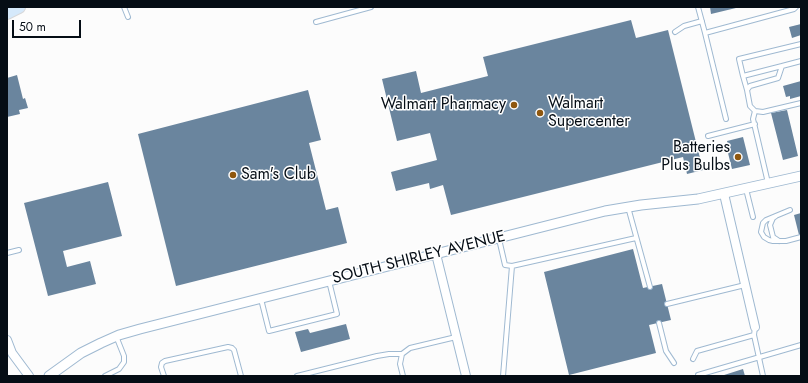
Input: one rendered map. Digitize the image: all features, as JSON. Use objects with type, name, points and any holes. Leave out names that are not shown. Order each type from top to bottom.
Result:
[{"type":"main road","points":[[7,13],[19,7]]},
{"type":"street","name":"SOUTH SHIRLEY AVENUE","points":[[49,376],[81,353],[116,336],[605,211],[698,199],[801,176]]},
{"type":"street","points":[[724,194],[754,331]]},
{"type":"street","points":[[436,254],[466,376]]},
{"type":"street","points":[[7,340],[12,353],[29,376]]},
{"type":"lane","points":[[124,7],[128,17]]},
{"type":"lane","points":[[316,22],[372,7]]},
{"type":"lane","points":[[698,7],[726,119]]},
{"type":"lane","points":[[705,33],[794,10],[796,7]]},
{"type":"lane","points":[[675,32],[684,26],[702,22]]},
{"type":"lane","points":[[801,44],[739,59],[750,106],[755,111],[763,112],[801,102]]},
{"type":"lane","points":[[743,76],[801,61]]},
{"type":"lane","points":[[747,90],[750,86],[778,78],[782,66]]},
{"type":"lane","points":[[755,111],[754,119],[768,184]]},
{"type":"lane","points":[[708,136],[755,124]]},
{"type":"lane","points":[[746,189],[753,217]]},
{"type":"lane","points":[[628,207],[650,287]]},
{"type":"lane","points":[[790,210],[766,220],[763,223],[761,232],[764,237],[769,240],[780,242],[801,237]]},
{"type":"lane","points":[[776,216],[771,221],[770,229],[773,237],[780,242]]},
{"type":"lane","points":[[499,239],[505,265],[512,266],[636,238]]},
{"type":"lane","points":[[7,253],[18,250]]},
{"type":"lane","points":[[503,376],[512,266]]},
{"type":"lane","points":[[261,298],[269,331],[337,314],[328,281]]},
{"type":"lane","points":[[667,304],[745,285]]},
{"type":"lane","points":[[658,323],[666,351],[674,363]]},
{"type":"lane","points":[[694,359],[697,350],[754,331],[763,376]]},
{"type":"lane","points":[[105,376],[119,369],[124,362],[124,356],[116,336]]},
{"type":"lane","points":[[297,376],[377,356],[402,354],[410,348],[456,336]]},
{"type":"lane","points":[[698,376],[801,345]]},
{"type":"lane","points":[[164,376],[161,367],[162,363],[165,361],[228,347],[234,350],[241,376]]},
{"type":"lane","points":[[402,354],[400,364],[403,376]]},
{"type":"building","points":[[710,7],[736,7],[736,8],[711,14]]},
{"type":"building","name":"Walmart Supercenter","points":[[631,20],[636,38],[668,30],[703,170],[687,174],[683,157],[451,215],[443,185],[430,189],[429,183],[396,191],[391,172],[437,160],[430,133],[397,141],[382,79],[416,71],[421,93],[488,76],[483,57]]},
{"type":"building","points":[[801,24],[801,35],[792,38],[789,27]]},
{"type":"building","points":[[17,75],[23,99],[25,98],[28,108],[19,110],[20,114],[7,117],[7,78]]},
{"type":"building","points":[[801,81],[801,96],[790,99],[790,96],[786,97],[783,86]]},
{"type":"building","name":"Sam's Club","points":[[308,90],[321,140],[309,143],[326,210],[338,207],[347,243],[176,286],[138,134]]},
{"type":"building","points":[[787,110],[798,156],[783,160],[771,113]]},
{"type":"building","name":"Batteries Plus Bulbs","points":[[743,137],[750,165],[732,169],[727,149],[729,149],[727,141]]},
{"type":"building","points":[[108,182],[122,236],[63,251],[67,267],[90,261],[96,284],[48,296],[24,203]]},
{"type":"building","points":[[801,213],[801,235],[799,235],[794,215]]},
{"type":"building","points":[[633,249],[643,288],[662,284],[671,320],[649,325],[656,353],[569,375],[544,272]]},
{"type":"building","points":[[346,324],[350,339],[301,352],[295,332],[308,329],[310,333]]},
{"type":"building","points":[[743,369],[745,376],[721,376]]},
{"type":"place","name":"Walmart Pharmacy","points":[[514,105]]},
{"type":"place","name":"Walmart Supercenter","points":[[540,113]]},
{"type":"place","name":"Batteries Plus Bulbs","points":[[738,157]]},
{"type":"place","name":"Sam's Club","points":[[233,175]]}]
